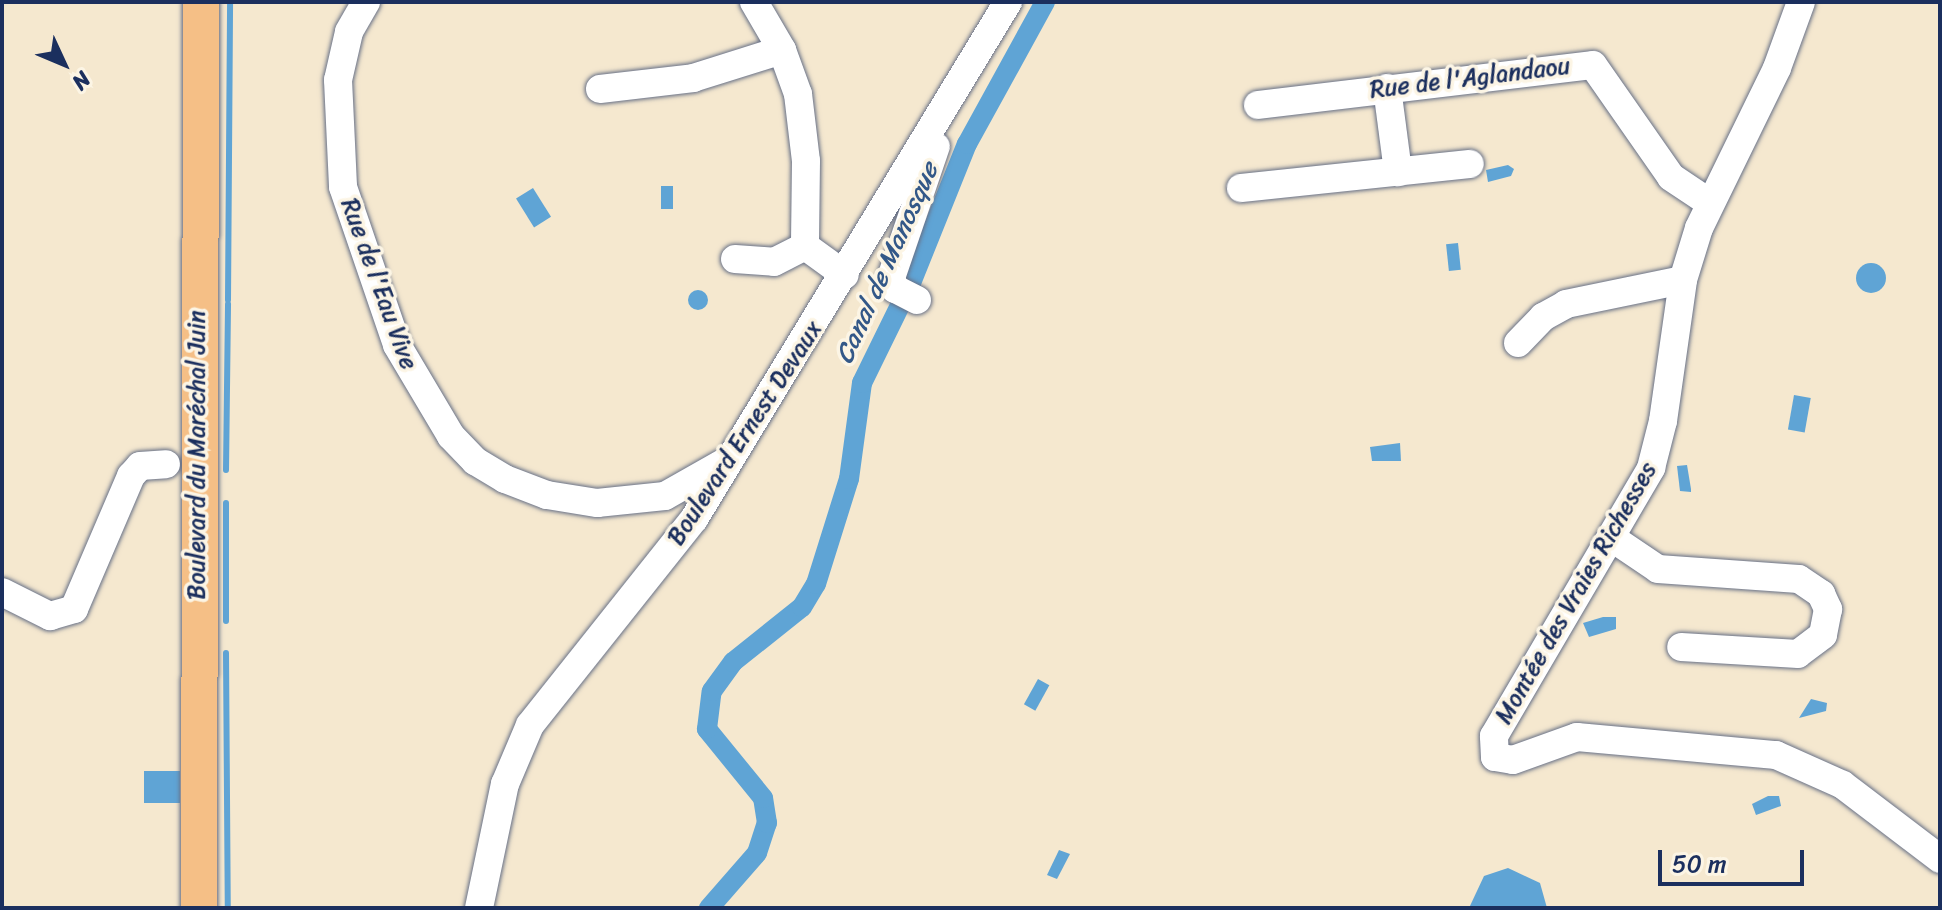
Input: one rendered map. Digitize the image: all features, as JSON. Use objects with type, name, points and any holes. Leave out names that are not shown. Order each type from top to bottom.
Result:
[{"type":"main road","name":"Boulevard du Maréchal Juin","points":[[199,908],[201,2]]},
{"type":"street","points":[[343,2],[349,32]]},
{"type":"street","name":"Rue de l'Eau Vive","points":[[366,2],[349,32],[338,80],[343,187],[397,345],[435,415],[462,450],[529,489],[566,499],[622,503],[684,489],[737,454]]},
{"type":"street","points":[[754,2],[782,50],[798,94],[804,136],[805,246]]},
{"type":"street","name":"Boulevard Ernest Devaux","points":[[479,908],[505,784],[530,725],[687,529],[737,454],[933,134],[1008,2]]},
{"type":"street","name":"Montée des Vraies Richesses","points":[[1801,2],[1777,68],[1710,203],[1683,280],[1655,456],[1612,538],[1494,736],[1487,765],[1513,760],[1577,737],[1776,755],[1843,785],[1940,859]]},
{"type":"street","points":[[600,89],[693,78],[782,50]]},
{"type":"street","name":"Rue de l'Aglandaou","points":[[1258,105],[1593,65],[1671,177],[1710,203]]},
{"type":"street","points":[[1387,88],[1398,172]]},
{"type":"street","points":[[907,295],[891,274],[933,162],[933,134]]},
{"type":"street","points":[[1241,188],[1470,164]]},
{"type":"street","points":[[735,259],[774,262],[805,246]]},
{"type":"street","points":[[805,246],[845,275]]},
{"type":"street","points":[[1518,343],[1543,317],[1566,304],[1683,280]]},
{"type":"street","points":[[2,592],[50,616],[74,609],[131,476],[140,466],[166,464]]},
{"type":"street","points":[[1612,538],[1658,569],[1799,579],[1821,594],[1828,609],[1823,635],[1798,654],[1681,647]]},
{"type":"water","points":[[1508,165],[1514,169],[1511,176],[1488,182],[1486,170]]},
{"type":"water","points":[[661,186],[673,186],[673,209],[661,209]]},
{"type":"water","points":[[533,188],[551,217],[534,227],[516,199]]},
{"type":"water","points":[[1458,243],[1461,270],[1449,271],[1446,244]]},
{"type":"water","points":[[1871,263],[1882,267],[1886,278],[1882,289],[1871,293],[1860,289],[1856,278],[1860,267]]},
{"type":"water","points":[[698,290],[705,293],[708,300],[705,307],[698,310],[691,307],[688,300],[691,293]]},
{"type":"water","points":[[1794,395],[1811,398],[1805,432],[1788,429]]},
{"type":"water","points":[[1400,443],[1401,461],[1372,461],[1370,447]]},
{"type":"water","points":[[1687,465],[1691,492],[1680,491],[1677,466]]},
{"type":"water","points":[[1616,617],[1616,629],[1589,637],[1583,623]]},
{"type":"water","points":[[1038,679],[1049,685],[1035,711],[1024,704]]},
{"type":"water","points":[[1811,699],[1827,703],[1826,711],[1799,718]]},
{"type":"water","points":[[144,771],[180,771],[180,803],[144,803]]},
{"type":"water","points":[[1768,796],[1779,796],[1781,806],[1756,815],[1752,804]]},
{"type":"water","points":[[1059,850],[1070,854],[1057,879],[1047,875]]},
{"type":"water","points":[[1508,868],[1540,883],[1547,908],[1469,908],[1484,876]]},
{"type":"waterway","points":[[228,300],[230,2]]},
{"type":"waterway","name":"Canal de Manosque","points":[[709,908],[757,853],[767,823],[763,798],[707,729],[712,691],[733,662],[802,607],[816,584],[849,479],[862,383],[911,283],[967,144],[1045,2]]},
{"type":"waterway","points":[[226,470],[228,304]]},
{"type":"waterway","points":[[226,503],[226,621]]},
{"type":"waterway","points":[[226,653],[228,908]]}]
